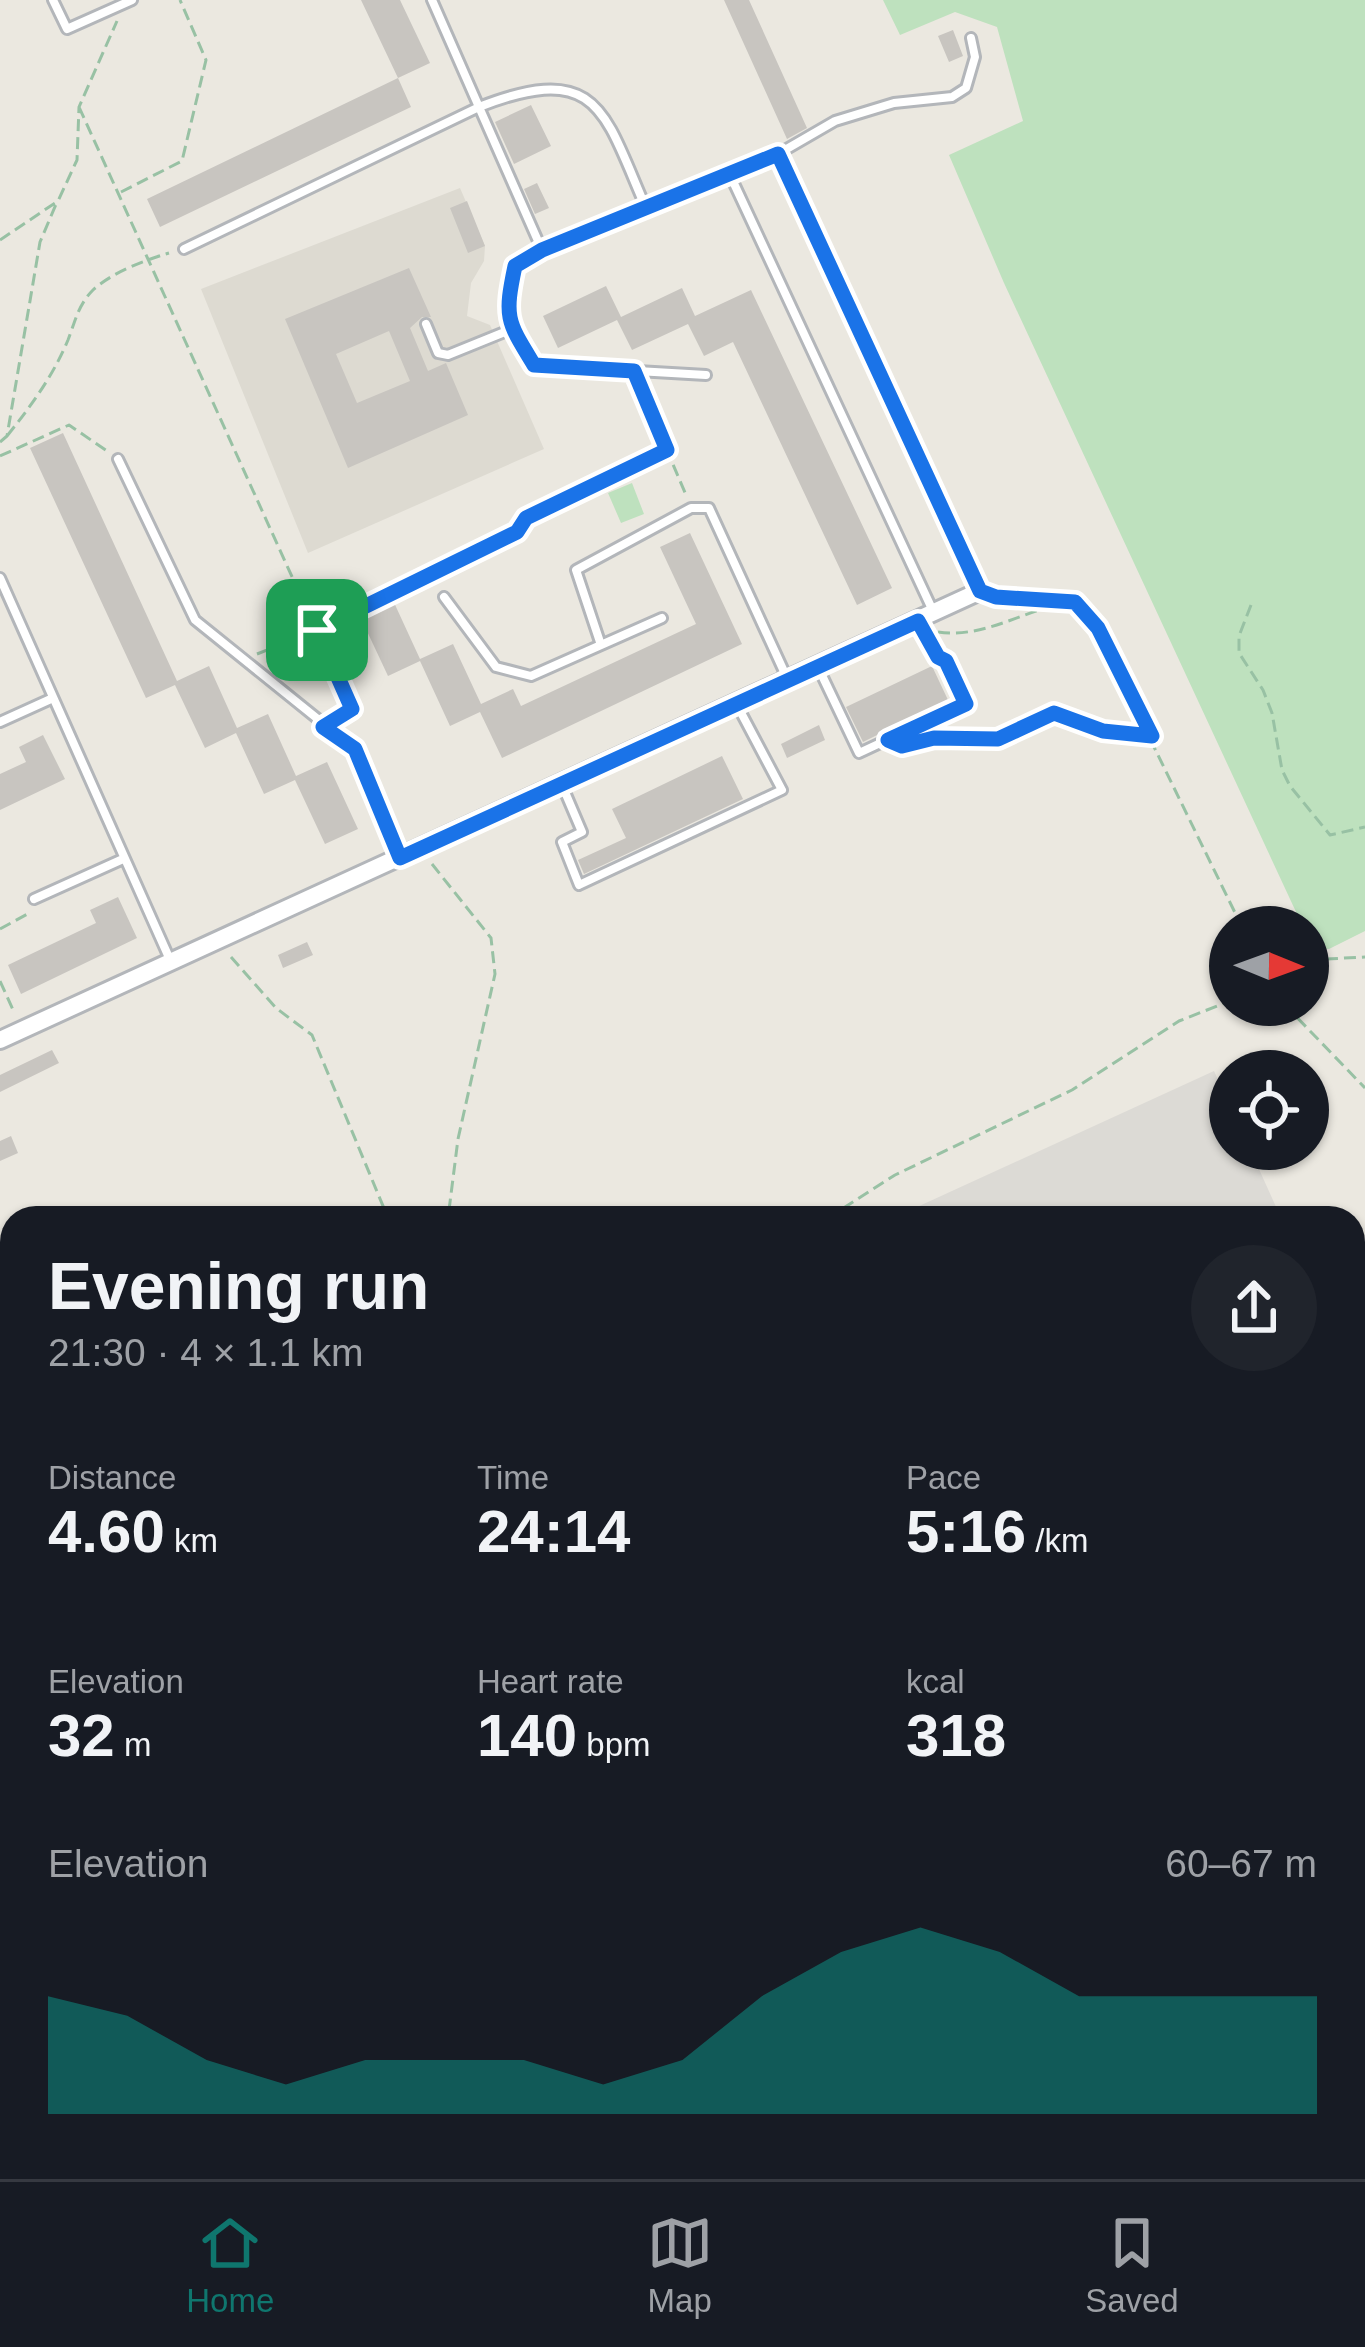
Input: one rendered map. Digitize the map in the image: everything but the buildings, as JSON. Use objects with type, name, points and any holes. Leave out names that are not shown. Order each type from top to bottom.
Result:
[{"type":"street","points":[[0,1040],[980,591],[778,154]]},
{"type":"lane","points":[[53,0],[67,29],[128,3]]},
{"type":"lane","points":[[432,0],[542,250]]},
{"type":"lane","points":[[706,375],[534,365],[512,329],[506,307],[515,266],[542,250],[778,154],[835,121],[894,103],[952,97],[966,88],[975,57],[971,38]]},
{"type":"lane","points":[[184,249],[479,107],[523,90],[547,87],[591,100],[605,116],[646,208]]},
{"type":"lane","points":[[730,175],[926,617],[938,657],[946,661],[966,704],[859,753],[818,665]]},
{"type":"lane","points":[[426,324],[438,353],[448,355],[512,329]]},
{"type":"lane","points":[[118,459],[195,620],[355,749],[400,858]]},
{"type":"lane","points":[[602,645],[576,570],[691,508],[709,508],[788,679]]},
{"type":"lane","points":[[0,578],[171,963]]},
{"type":"lane","points":[[444,597],[496,667],[531,676],[662,618]]},
{"type":"lane","points":[[0,722],[53,698]]},
{"type":"lane","points":[[561,784],[582,832],[562,842],[579,885],[782,790],[736,703]]},
{"type":"lane","points":[[34,899],[123,859]]},
{"type":"path","points":[[119,193],[182,161],[206,60],[180,0]]},
{"type":"path","points":[[7,436],[40,242],[77,160],[79,107],[128,3]]},
{"type":"path","points":[[79,107],[352,709],[323,727]]},
{"type":"path","points":[[0,240],[58,201]]},
{"type":"path","points":[[0,442],[39,396],[76,314],[94,288],[149,259],[184,249]]},
{"type":"path","points":[[634,371],[691,508]]},
{"type":"path","points":[[0,456],[69,424],[118,459]]},
{"type":"path","points":[[242,660],[317,630],[517,532],[526,518],[667,450]]},
{"type":"path","points":[[980,591],[996,597],[1075,602],[1098,628],[1232,906]]},
{"type":"path","points":[[926,617],[934,631],[959,635],[993,628],[1049,605],[1075,602]]},
{"type":"path","points":[[1251,604],[1239,636],[1239,652],[1272,712],[1282,770],[1290,786],[1330,835],[1365,827]]},
{"type":"path","points":[[888,740],[902,746],[934,738],[998,739],[1054,713],[1103,731],[1152,736]]},
{"type":"path","points":[[419,848],[491,938],[495,974],[458,1138],[450,1206]]},
{"type":"path","points":[[0,929],[31,915],[34,899]]},
{"type":"path","points":[[217,942],[276,1008],[312,1035],[383,1206]]},
{"type":"path","points":[[1329,959],[1365,957]]},
{"type":"path","points":[[0,981],[22,1030]]},
{"type":"path","points":[[847,1206],[896,1175],[1072,1090],[1179,1021],[1209,1009]]},
{"type":"path","points":[[1305,1026],[1365,1088]]},
{"type":"shaded area","points":[[460,188],[485,246],[484,261],[471,283],[467,316],[490,325],[544,449],[308,553],[201,289]]},
{"type":"shaded area","points":[[1209,1073],[1209,1170],[1259,1170],[1276,1206],[919,1206]]},
{"type":"green space","points":[[883,0],[1365,0],[1365,931],[1329,949],[1329,906],[1293,906],[949,155],[1023,121],[997,27],[955,12],[900,35]]},
{"type":"green space","points":[[632,483],[644,514],[621,523],[608,493]]},
{"type":"route","points":[[778,154],[980,591],[996,597],[1075,602],[1098,628],[1152,736],[1103,731],[1054,713],[998,739],[934,738],[902,746],[888,740],[966,704],[946,661],[938,657],[918,621],[400,858],[355,749],[323,727],[352,709],[317,630],[517,532],[526,518],[667,450],[634,371],[534,365],[512,329],[506,307],[515,266],[542,250],[778,154]]}]
